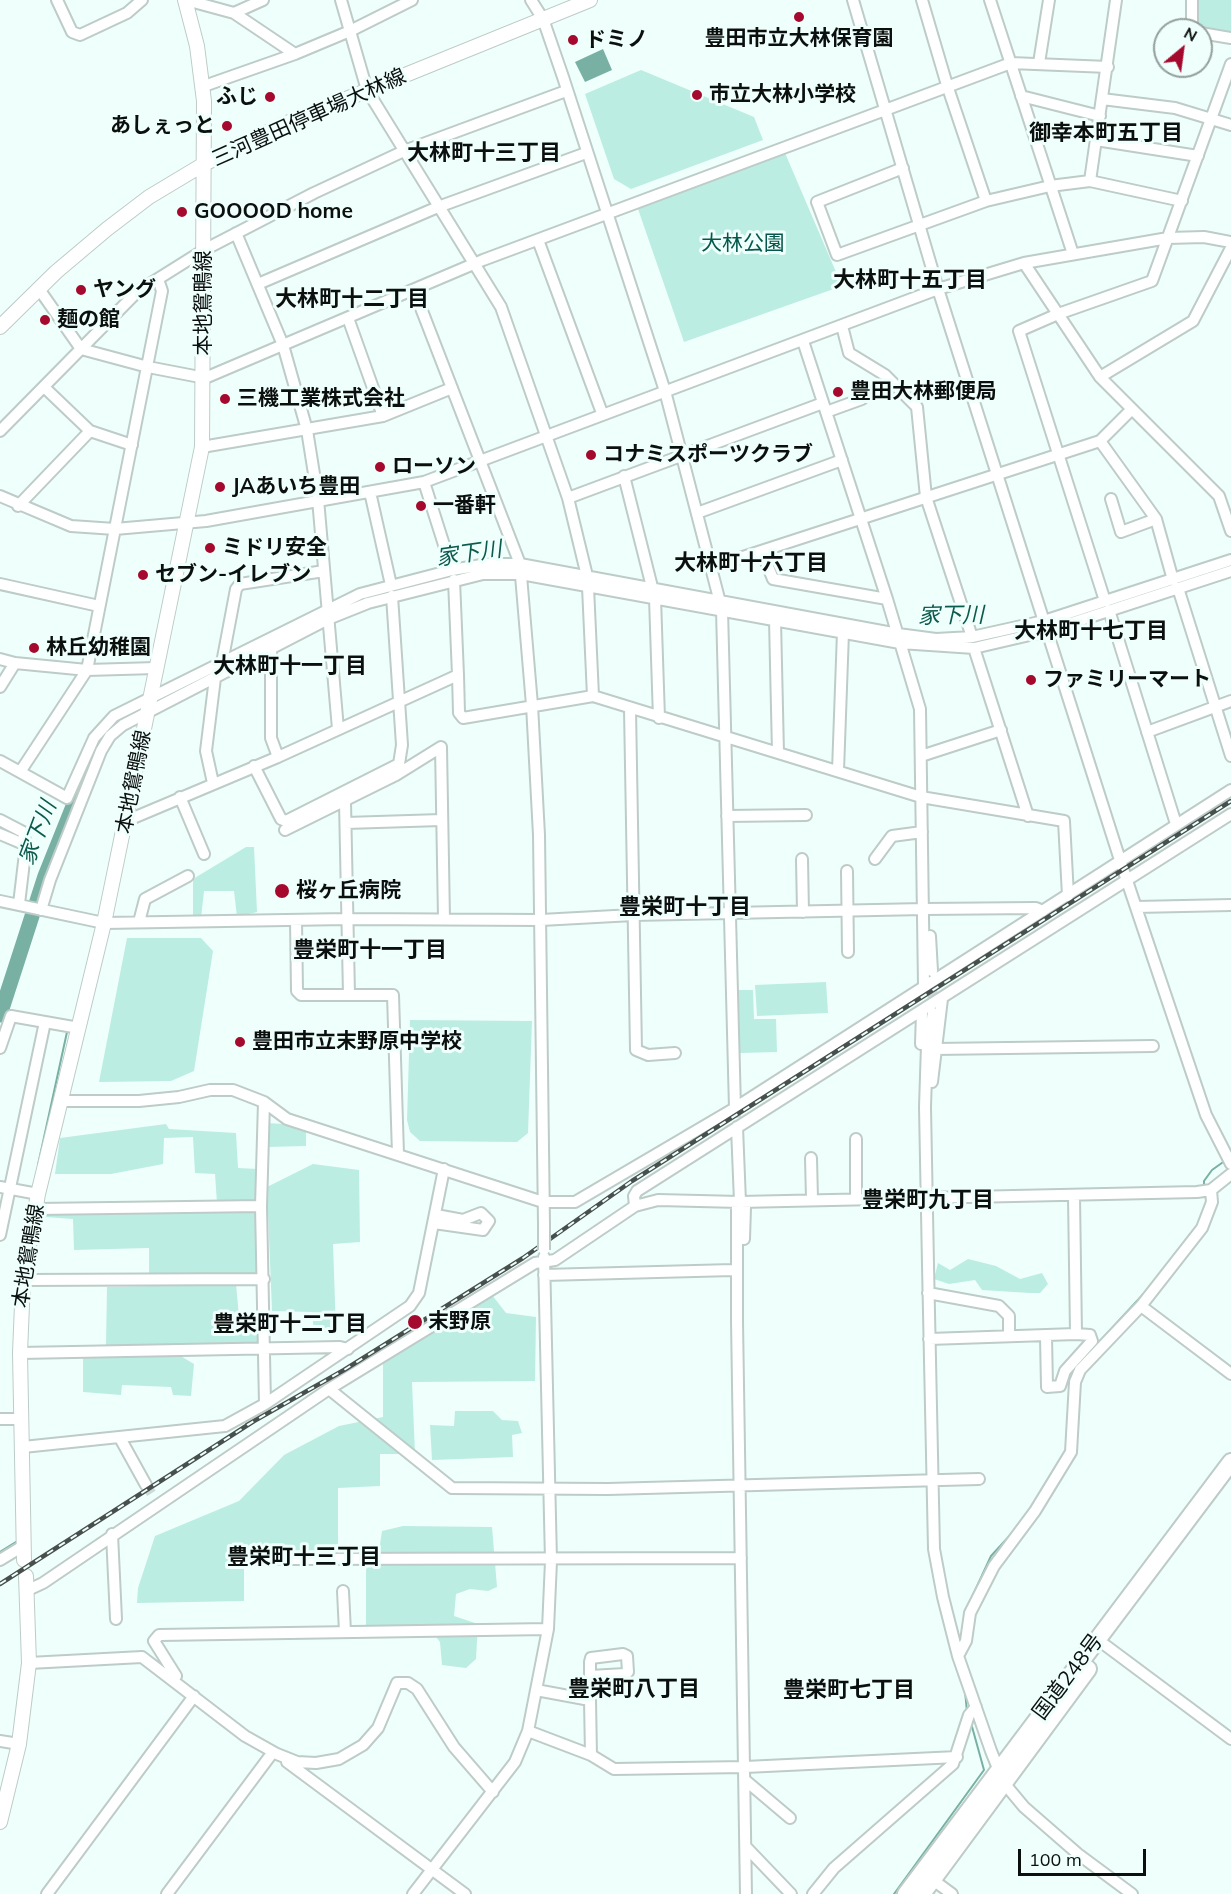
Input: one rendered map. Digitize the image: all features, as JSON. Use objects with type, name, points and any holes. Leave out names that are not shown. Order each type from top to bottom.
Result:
[{"type":"highway","name":"国道248号","points":[[922,1894],[1001,1776],[1231,1461]]},
{"type":"highway","name":"国道248号","points":[[906,1894],[1105,1645],[1231,1479]]},
{"type":"main road","name":"本地鴛鴨線","points":[[24,1553],[20,1353],[23,1280],[38,1194],[104,923],[126,821],[202,447],[205,378],[204,86],[186,0]]},
{"type":"main road","name":"三河豊田停車場大林線","points":[[0,327],[107,229],[148,197],[204,164],[282,125],[590,0]]},
{"type":"main road","points":[[0,1822],[4,1796],[19,1744],[30,1663],[27,1583]]},
{"type":"street","points":[[57,0],[72,32],[80,34],[127,13],[142,0]]},
{"type":"street","points":[[186,0],[234,13],[295,54]]},
{"type":"street","points":[[234,13],[263,0]]},
{"type":"street","points":[[341,0],[367,90],[501,307],[568,498],[588,581],[593,696]]},
{"type":"street","points":[[204,86],[350,32],[412,0]]},
{"type":"street","points":[[531,0],[543,19],[665,391],[680,456],[721,605],[735,1108]]},
{"type":"street","points":[[853,0],[921,224],[938,289],[1120,860],[1206,1115],[1231,1164]]},
{"type":"street","points":[[922,0],[947,85],[986,201]]},
{"type":"street","points":[[990,0],[1073,254]]},
{"type":"street","points":[[1039,63],[1049,0]]},
{"type":"street","points":[[1090,181],[1116,0]]},
{"type":"street","points":[[1192,0],[1192,18]]},
{"type":"street","points":[[1213,35],[1231,38]]},
{"type":"street","points":[[39,289],[81,350],[148,367],[205,378],[475,264],[947,85],[1011,63],[1107,67]]},
{"type":"street","points":[[1176,824],[1019,331],[1058,314],[1152,281],[1231,64]]},
{"type":"street","points":[[0,431],[137,292],[204,250],[314,193],[404,151],[566,91]]},
{"type":"street","points":[[1021,96],[1100,116]]},
{"type":"street","points":[[1102,99],[1175,108],[1231,124]]},
{"type":"street","points":[[1096,140],[1198,156]]},
{"type":"street","points":[[258,284],[438,207],[586,153]]},
{"type":"street","points":[[903,168],[821,198],[817,202],[837,255],[986,201],[1050,186],[1090,181],[1182,201]]},
{"type":"street","points":[[236,233],[283,345],[307,430],[318,499],[338,729]]},
{"type":"street","points":[[0,496],[18,506],[71,526],[115,529],[188,523],[424,482],[602,413],[938,289],[1024,263],[1168,238],[1204,237],[1231,242]]},
{"type":"street","points":[[538,240],[602,413]]},
{"type":"street","points":[[1100,377],[1193,321],[1231,248]]},
{"type":"street","points":[[1024,263],[1100,377],[1220,496],[1231,529]]},
{"type":"street","points":[[20,772],[87,670],[162,291],[158,279]]},
{"type":"street","points":[[413,1894],[515,1762],[528,1731],[548,1629],[551,1561],[543,1225],[541,920],[532,705],[521,569],[414,290]]},
{"type":"street","points":[[348,318],[383,416]]},
{"type":"street","points":[[842,326],[849,353],[885,375],[917,407],[926,497],[1028,816]]},
{"type":"street","points":[[802,341],[887,599],[920,709],[924,986]]},
{"type":"street","points":[[44,387],[90,431],[132,445]]},
{"type":"street","points":[[202,447],[383,416],[452,388]]},
{"type":"street","points":[[568,498],[680,456],[824,408],[862,399]]},
{"type":"street","points":[[712,567],[1100,441],[1132,409]]},
{"type":"street","points":[[18,506],[90,431]]},
{"type":"street","points":[[1100,441],[1156,519],[1231,756]]},
{"type":"street","points":[[697,513],[842,460]]},
{"type":"street","points":[[624,476],[653,593],[659,718]]},
{"type":"street","points":[[424,482],[453,575],[459,713],[463,718],[593,696],[921,797],[1064,821],[1068,896]]},
{"type":"street","points":[[285,830],[345,802],[395,771],[401,759],[392,591],[370,492]]},
{"type":"street","points":[[1111,499],[1121,532],[1156,519]]},
{"type":"street","points":[[762,552],[773,579],[887,599]]},
{"type":"street","points":[[1175,584],[1231,560]]},
{"type":"street","points":[[41,910],[50,880],[101,752],[110,736],[123,725],[271,649],[360,594],[392,591],[487,564],[899,639]]},
{"type":"street","points":[[222,663],[236,589],[240,584],[324,571]]},
{"type":"street","points":[[721,605],[776,620],[843,632],[899,639],[973,643],[1045,626],[1175,584],[1231,571]]},
{"type":"street","points":[[0,584],[99,606]]},
{"type":"street","points":[[0,761],[67,798],[100,728],[114,716],[328,614]]},
{"type":"street","points":[[776,620],[778,753]]},
{"type":"street","points":[[838,771],[843,632]]},
{"type":"street","points":[[271,649],[271,738],[278,757]]},
{"type":"street","points":[[0,659],[15,663],[87,670],[156,668]]},
{"type":"street","points":[[0,687],[15,663]]},
{"type":"street","points":[[126,821],[278,757],[458,675]]},
{"type":"street","points":[[213,783],[206,751],[215,678]]},
{"type":"street","points":[[1147,732],[1231,701]]},
{"type":"street","points":[[630,709],[636,1050],[648,1055],[675,1053]]},
{"type":"street","points":[[921,756],[1001,730]]},
{"type":"street","points":[[254,766],[278,814],[286,821],[395,771],[441,747],[444,919]]},
{"type":"street","points":[[61,1101],[159,1099],[210,1090],[233,1090],[264,1102],[287,1119],[543,1202],[575,1202],[735,1108],[1231,790]]},
{"type":"street","points":[[180,798],[204,854]]},
{"type":"street","points":[[345,802],[349,995]]},
{"type":"street","points":[[636,1206],[634,1196],[637,1191],[927,1013],[942,999],[1231,814]]},
{"type":"street","points":[[728,816],[806,815]]},
{"type":"street","points":[[0,820],[23,832],[26,845],[19,904]]},
{"type":"street","points":[[346,823],[441,820]]},
{"type":"street","points":[[875,859],[892,836],[922,832]]},
{"type":"street","points":[[0,834],[26,845]]},
{"type":"street","points":[[802,859],[802,912]]},
{"type":"street","points":[[847,871],[848,952]]},
{"type":"street","points":[[139,922],[145,899],[188,876]]},
{"type":"street","points":[[0,900],[104,923],[347,919],[541,920],[633,915],[730,915],[924,909],[1036,908],[1043,911]]},
{"type":"street","points":[[1136,907],[1231,905]]},
{"type":"street","points":[[924,909],[928,921],[932,971]]},
{"type":"street","points":[[296,920],[297,991],[301,995],[393,995],[398,1154]]},
{"type":"street","points":[[942,999],[942,1017],[935,1049],[932,1087],[925,1103],[934,1549],[958,1656],[1001,1776],[1033,1815],[1078,1854],[1132,1894]]},
{"type":"street","points":[[925,1103],[918,1094],[927,1013]]},
{"type":"street","points":[[0,1048],[11,1016],[79,1028]]},
{"type":"street","points":[[0,1235],[5,1188],[45,1022]]},
{"type":"street","points":[[935,1049],[1153,1046]]},
{"type":"street","points":[[264,1102],[261,1206],[265,1404]]},
{"type":"street","points":[[737,1128],[740,1202],[737,1206],[737,1321],[746,1894]]},
{"type":"street","points":[[856,1139],[856,1199]]},
{"type":"street","points":[[811,1158],[812,1199]]},
{"type":"street","points":[[23,1447],[225,1426],[265,1404],[414,1302],[435,1219],[444,1169]]},
{"type":"street","points":[[544,1256],[555,1260],[636,1206],[658,1200],[740,1202],[1074,1196],[1211,1190],[1231,1174]]},
{"type":"street","points":[[5,1188],[38,1194]]},
{"type":"street","points":[[958,1656],[966,1641],[970,1613],[994,1566],[1035,1511],[1071,1452],[1075,1382],[1080,1370],[1141,1306],[1202,1228],[1212,1202],[1211,1190]]},
{"type":"street","points":[[1074,1196],[1076,1334]]},
{"type":"street","points":[[37,1209],[261,1206]]},
{"type":"street","points":[[27,1583],[43,1583],[155,1500],[544,1256]]},
{"type":"street","points":[[544,1275],[733,1270]]},
{"type":"street","points":[[23,1280],[264,1279]]},
{"type":"street","points":[[928,1293],[999,1306],[1009,1316],[1009,1336]]},
{"type":"street","points":[[1141,1306],[1231,1374]]},
{"type":"street","points":[[929,1339],[1076,1334],[1090,1335],[1092,1341],[1065,1371],[1060,1386],[1047,1387],[1046,1336]]},
{"type":"street","points":[[20,1353],[340,1347],[348,1349]]},
{"type":"street","points":[[329,1389],[452,1488],[608,1489],[979,1479]]},
{"type":"street","points":[[0,1419],[21,1419]]},
{"type":"street","points":[[125,1438],[146,1485]]},
{"type":"street","points":[[112,1534],[116,1619]]},
{"type":"street","points":[[0,1560],[24,1553]]},
{"type":"street","points":[[288,1559],[551,1561],[741,1558]]},
{"type":"street","points":[[343,1591],[345,1632]]},
{"type":"street","points":[[173,1680],[176,1676],[154,1641],[159,1635],[548,1629]]},
{"type":"street","points":[[1105,1645],[1231,1738]]},
{"type":"street","points":[[30,1663],[142,1657],[245,1736],[275,1753],[465,1894]]},
{"type":"street","points":[[590,1676],[591,1755]]},
{"type":"street","points":[[275,1753],[297,1762],[316,1763],[349,1754],[363,1745],[378,1728],[397,1683],[408,1683],[417,1689],[454,1747],[493,1792]]},
{"type":"street","points":[[536,1690],[590,1700]]},
{"type":"street","points":[[48,1894],[194,1696]]},
{"type":"street","points":[[813,1894],[824,1878],[953,1764],[969,1715],[976,1707]]},
{"type":"street","points":[[528,1731],[591,1755],[614,1769],[745,1767],[957,1757]]},
{"type":"street","points":[[0,1741],[19,1744]]},
{"type":"street","points":[[167,1894],[275,1753]]},
{"type":"street","points":[[745,1780],[790,1818]]},
{"type":"street","points":[[746,1847],[791,1894]]},
{"type":"street","points":[[933,1880],[952,1894]]},
{"type":"green space","points":[[1197,0],[1231,0],[1231,34],[1213,32],[1213,18],[1197,18]]},
{"type":"green space","points":[[641,70],[754,117],[763,140],[631,189],[614,179],[585,94]]},
{"type":"green space","name":"大林公園","points":[[785,153],[842,286],[684,342],[638,209]]},
{"type":"green space","points":[[246,847],[254,847],[257,912],[237,917],[234,891],[204,891],[201,918],[193,917],[193,879]]},
{"type":"green space","points":[[127,938],[201,938],[213,951],[194,1071],[171,1081],[99,1082]]},
{"type":"green space","points":[[826,982],[828,1013],[757,1016],[755,985]]},
{"type":"green space","points":[[736,990],[753,990],[754,1019],[776,1019],[777,1052],[740,1053]]},
{"type":"green space","points":[[410,1020],[532,1021],[528,1133],[517,1142],[420,1141],[410,1132],[407,1120]]},
{"type":"green space","points":[[266,1123],[284,1124],[306,1132],[306,1146],[267,1147]]},
{"type":"green space","points":[[166,1124],[169,1129],[236,1133],[238,1168],[258,1169],[256,1203],[217,1203],[215,1174],[195,1173],[193,1137],[164,1138],[163,1164],[111,1174],[55,1174],[60,1138]]},
{"type":"green space","points":[[313,1164],[359,1170],[360,1242],[333,1244],[336,1331],[314,1333],[312,1312],[272,1311],[267,1187]]},
{"type":"green space","points":[[258,1209],[259,1276],[149,1276],[149,1248],[74,1250],[73,1219],[45,1217],[44,1211]]},
{"type":"green space","points":[[968,1259],[996,1266],[1020,1279],[1042,1273],[1048,1284],[1040,1293],[1030,1293],[982,1290],[975,1280],[949,1284],[934,1279],[938,1263],[950,1270]]},
{"type":"green space","points":[[236,1284],[239,1316],[259,1317],[258,1344],[106,1346],[107,1287]]},
{"type":"green space","points":[[492,1295],[506,1313],[536,1317],[535,1381],[412,1382],[415,1454],[380,1454],[380,1486],[338,1488],[338,1564],[244,1567],[244,1601],[137,1603],[138,1588],[155,1536],[239,1501],[284,1455],[339,1426],[383,1417],[383,1361]]},
{"type":"green space","points":[[179,1355],[194,1364],[191,1396],[173,1395],[171,1387],[122,1385],[121,1395],[83,1392],[83,1357]]},
{"type":"green space","points":[[455,1411],[493,1411],[502,1420],[518,1421],[522,1433],[512,1435],[513,1457],[432,1460],[430,1425],[454,1426]]},
{"type":"green space","points":[[403,1526],[492,1527],[497,1587],[488,1591],[470,1589],[456,1594],[454,1616],[478,1624],[476,1659],[466,1668],[442,1665],[440,1642],[427,1625],[366,1626],[366,1552],[379,1551],[382,1531]]},
{"type":"shaded area","points":[[603,49],[612,70],[585,82],[575,62]]},
{"type":"waterway","name":"家下川","points":[[420,583],[476,571]]},
{"type":"waterway","name":"家下川","points":[[337,609],[388,591]]},
{"type":"waterway","name":"家下川","points":[[0,1015],[45,876],[100,739],[108,730],[132,715]]},
{"type":"waterway","points":[[38,1165],[67,1032]]},
{"type":"waterway","points":[[1204,1186],[1204,1181],[1212,1170],[1226,1160]]},
{"type":"waterway","points":[[1089,1353],[1148,1289]]},
{"type":"waterway","points":[[1066,1451],[1070,1378],[1073,1374]]},
{"type":"waterway","points":[[966,1610],[991,1556],[1014,1531]]},
{"type":"waterway","points":[[0,1552],[19,1540]]},
{"type":"waterway","points":[[965,1691],[967,1712]]},
{"type":"waterway","points":[[894,1894],[984,1770],[971,1723]]},
{"type":"tunnel","points":[[932,975],[933,1010]]},
{"type":"tunnel","points":[[735,1108],[737,1127]]},
{"type":"tunnel","points":[[146,1485],[153,1496]]},
{"type":"railway","points":[[247,1425],[344,1370],[523,1258],[632,1181],[1231,801]]},
{"type":"railway","points":[[0,1584],[254,1421]]},
{"type":"place","name":"豊田市立大林保育園","points":[[799,17]]},
{"type":"place","name":"ドミノ","points":[[573,40]]},
{"type":"place","name":"市立大林小学校","points":[[697,95]]},
{"type":"place","name":"ふじ","points":[[270,97]]},
{"type":"place","name":"あしぇっと","points":[[227,126]]},
{"type":"place","name":"GOOOOD home","points":[[182,212]]},
{"type":"place","name":"ヤング","points":[[81,290]]},
{"type":"place","name":"麺の館","points":[[45,320]]},
{"type":"place","name":"豊田大林郵便局","points":[[838,392]]},
{"type":"place","name":"三機工業株式会社","points":[[225,399]]},
{"type":"place","name":"コナミスポーツクラブ","points":[[591,455]]},
{"type":"place","name":"ローソン","points":[[380,467]]},
{"type":"place","name":"JAあいち豊田","points":[[220,487]]},
{"type":"place","name":"一番軒","points":[[421,506]]},
{"type":"place","name":"ミドリ安全","points":[[210,548]]},
{"type":"place","name":"セブン-イレブン","points":[[143,575]]},
{"type":"place","name":"林丘幼稚園","points":[[34,648]]},
{"type":"place","name":"ファミリーマート","points":[[1031,680]]},
{"type":"place","name":"桜ヶ丘病院","points":[[282,891]]},
{"type":"place","name":"豊田市立末野原中学校","points":[[240,1042]]},
{"type":"place","name":"末野原","points":[[415,1322]]},
{"type":"district","name":"御幸本町五丁目","points":[[1106,133]]},
{"type":"district","name":"大林町十三丁目","points":[[484,153]]},
{"type":"district","name":"大林町十五丁目","points":[[910,280]]},
{"type":"district","name":"大林町十二丁目","points":[[352,299]]},
{"type":"district","name":"大林町十六丁目","points":[[751,563]]},
{"type":"district","name":"大林町十七丁目","points":[[1091,631]]},
{"type":"district","name":"大林町十一丁目","points":[[290,666]]},
{"type":"district","name":"豊栄町十丁目","points":[[685,907]]},
{"type":"district","name":"豊栄町十一丁目","points":[[370,950]]},
{"type":"district","name":"豊栄町九丁目","points":[[928,1200]]},
{"type":"district","name":"豊栄町十二丁目","points":[[290,1324]]},
{"type":"district","name":"豊栄町十三丁目","points":[[304,1557]]},
{"type":"district","name":"豊栄町八丁目","points":[[634,1689]]},
{"type":"district","name":"豊栄町七丁目","points":[[849,1690]]}]
